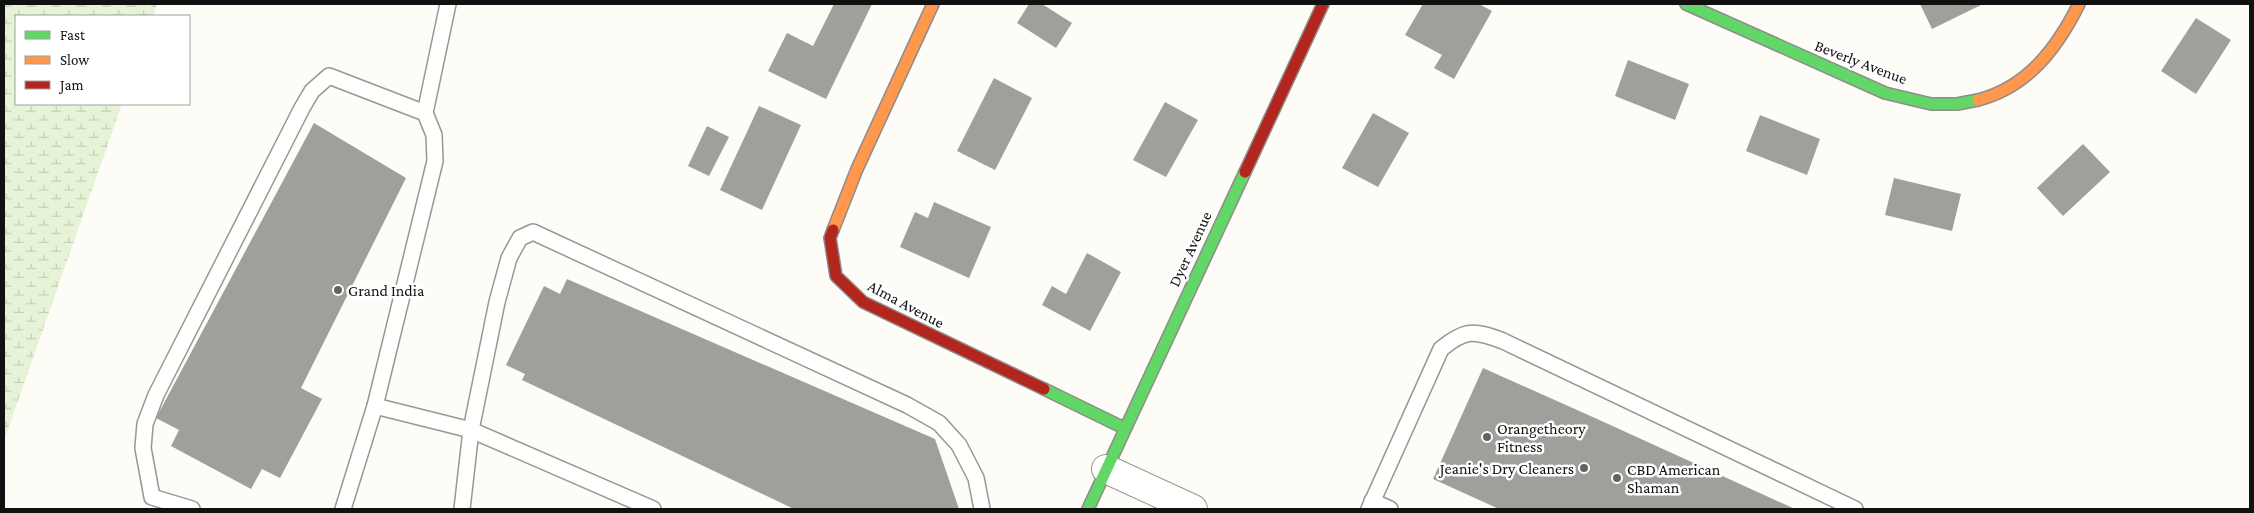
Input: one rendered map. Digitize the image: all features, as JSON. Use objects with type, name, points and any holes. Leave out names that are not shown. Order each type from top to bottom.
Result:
[{"type":"street","name":"Alma Avenue","points":[[933,4],[857,169],[830,238],[836,276],[863,302],[887,315],[1124,428]]},
{"type":"street","name":"Dyer Avenue","points":[[1088,509],[1124,428],[1323,4]]},
{"type":"street","name":"Beverly Avenue","points":[[1686,4],[1859,83],[1930,104],[1967,104],[2003,93],[2033,71],[2057,44],[2079,4]]},
{"type":"street","points":[[1106,469],[1193,509]]},
{"type":"lane","points":[[343,509],[375,406],[435,161],[434,135],[425,113],[448,4]]},
{"type":"lane","points":[[192,509],[152,497],[144,448],[145,424],[156,395],[312,91],[329,76],[425,113]]},
{"type":"lane","points":[[462,509],[471,430],[497,302],[509,258],[520,238],[534,232],[907,405],[938,423],[959,445],[972,469],[976,478],[982,509]]},
{"type":"lane","points":[[1390,509],[1370,505],[1441,349],[1456,336],[1474,332],[1503,341],[1855,509]]},
{"type":"lane","points":[[375,406],[471,430],[653,509]]},
{"type":"green space","points":[[4,4],[157,4],[153,15],[15,15],[15,105],[122,105],[4,441]]},
{"type":"building","points":[[834,4],[872,4],[826,99],[768,71],[787,33],[813,46]]},
{"type":"building","points":[[1029,4],[1042,4],[1072,23],[1056,48],[1017,23]]},
{"type":"building","points":[[1423,4],[1479,4],[1492,11],[1454,79],[1434,68],[1442,55],[1405,35]]},
{"type":"building","points":[[1920,4],[1983,4],[1932,29]]},
{"type":"building","points":[[2196,18],[2231,40],[2196,94],[2161,71]]},
{"type":"building","points":[[1628,60],[1689,84],[1675,120],[1615,96]]},
{"type":"building","points":[[994,78],[1032,98],[995,170],[957,151]]},
{"type":"building","points":[[1165,102],[1198,120],[1166,177],[1133,160]]},
{"type":"building","points":[[759,106],[801,125],[762,210],[720,190]]},
{"type":"building","points":[[1373,113],[1409,133],[1378,187],[1342,168]]},
{"type":"building","points":[[1760,115],[1820,139],[1807,175],[1746,151]]},
{"type":"building","points":[[314,123],[406,178],[301,388],[322,399],[280,478],[262,469],[251,489],[171,446],[179,430],[156,418]]},
{"type":"building","points":[[707,126],[729,137],[709,176],[688,166]]},
{"type":"building","points":[[2083,144],[2110,172],[2063,216],[2037,188]]},
{"type":"building","points":[[1894,178],[1961,194],[1952,231],[1885,215]]},
{"type":"building","points":[[934,202],[991,227],[969,278],[900,247],[915,212],[928,218]]},
{"type":"building","points":[[1087,253],[1121,272],[1090,331],[1042,305],[1052,286],[1066,294]]},
{"type":"building","points":[[567,279],[935,439],[959,509],[794,509],[522,380],[525,374],[506,365],[544,286],[560,294]]},
{"type":"building","points":[[1483,368],[1795,509],[1499,509],[1433,479]]},
{"type":"traffic: fast","points":[[1686,4],[1885,93],[1931,104],[1957,104],[1978,100]]},
{"type":"traffic: fast","points":[[1088,509],[1245,172]]},
{"type":"traffic: fast","points":[[1044,389],[1124,428]]},
{"type":"traffic: slow","points":[[833,230],[857,169],[933,4]]},
{"type":"traffic: slow","points":[[1978,100],[2012,86],[2039,64],[2061,36],[2079,4]]},
{"type":"traffic: jam","points":[[1245,172],[1323,4]]},
{"type":"traffic: jam","points":[[833,230],[830,238],[836,276],[863,302],[1044,389]]},
{"type":"place","name":"Grand India","points":[[338,290]]},
{"type":"place","name":"Orangetheory Fitness","points":[[1487,437]]},
{"type":"place","name":"Jeanie's Dry Cleaners","points":[[1584,468]]},
{"type":"place","name":"CBD American Shaman","points":[[1617,478]]}]
